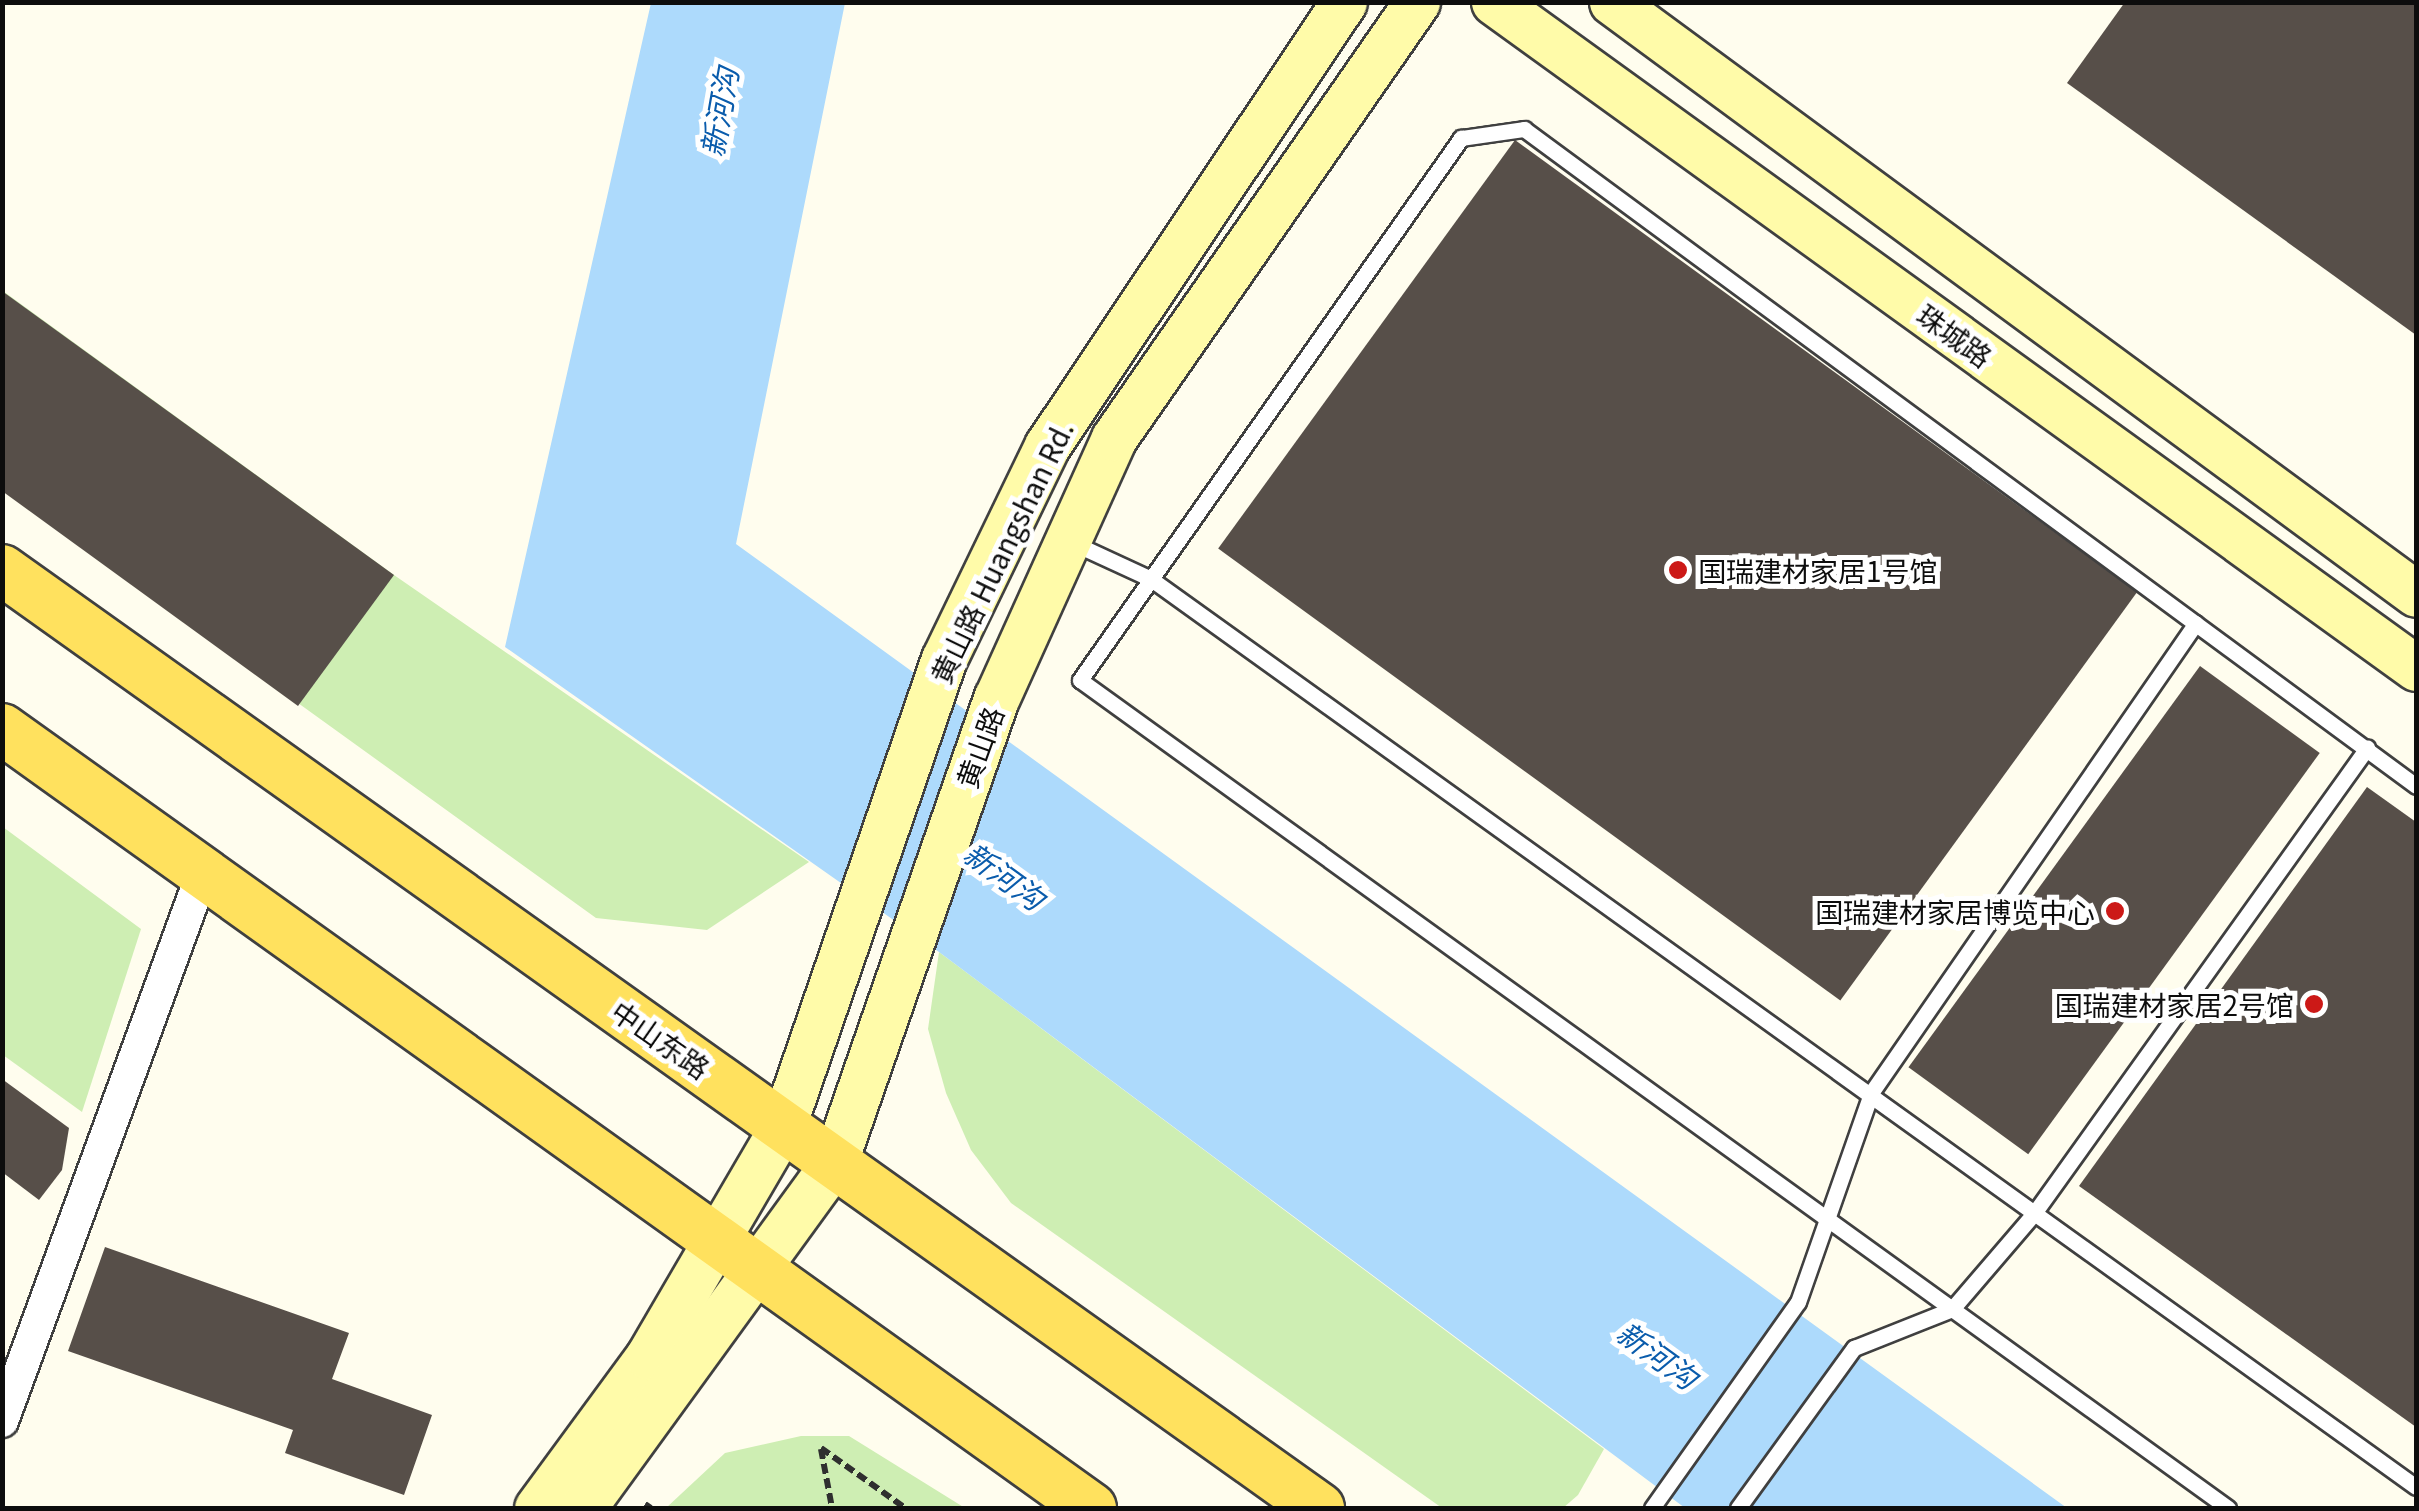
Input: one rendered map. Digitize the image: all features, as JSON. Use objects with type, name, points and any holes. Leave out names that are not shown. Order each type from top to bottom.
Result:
[{"type":"main road","name":"中山东路","points":[[2,570],[1319,1508]]},
{"type":"main road","points":[[2,729],[1090,1508]]},
{"type":"street","name":"黄山路 Huangshan Rd.","points":[[848,931],[944,659],[1047,446],[1344,2]]},
{"type":"street","name":"黄山路","points":[[537,1508],[738,1255],[836,1162],[997,697],[1063,538],[1193,315],[1417,2]]},
{"type":"street","name":"珠城路","points":[[1494,2],[2416,668]]},
{"type":"street","points":[[1612,2],[2416,594]]},
{"type":"street","points":[[2,1422],[203,872]]},
{"type":"street","name":"黄山路","points":[[582,1508],[738,1255],[848,931]]},
{"type":"lane","points":[[2228,1508],[1823,1221],[1080,680],[1460,138],[1524,129],[2416,786]]},
{"type":"lane","points":[[1063,538],[1151,578],[2416,1487]]},
{"type":"lane","points":[[1652,1508],[1798,1302],[1870,1093],[2196,623]]},
{"type":"lane","points":[[1738,1508],[1854,1348],[1952,1309],[2035,1212],[2368,748]]},
{"type":"path","points":[[832,1508],[821,1448],[905,1508]]},
{"type":"green space","points":[[3,291],[394,575],[809,862],[707,930],[596,918],[3,490]]},
{"type":"green space","points":[[3,827],[141,929],[82,1112],[3,1055]]},
{"type":"green space","points":[[939,952],[1604,1449],[1578,1495],[1563,1508],[1442,1508],[1011,1203],[971,1150],[946,1093],[928,1029]]},
{"type":"green space","points":[[801,1436],[849,1436],[965,1508],[666,1508],[725,1453]]},
{"type":"water","name":"新河沟","points":[[651,3],[845,3],[736,544],[2067,1508],[1685,1508],[939,952],[505,647]]},
{"type":"building","points":[[2125,2],[2416,2],[2416,335],[2067,83]]},
{"type":"building","name":"国瑞建材家居1号馆","points":[[1515,140],[2137,592],[1840,1001],[1218,549]]},
{"type":"building","points":[[2,291],[394,575],[298,706],[2,491]]},
{"type":"building","name":"国瑞建材家居博览中心","points":[[2200,666],[2320,753],[2028,1154],[1908,1067]]},
{"type":"building","name":"国瑞建材家居2号馆","points":[[2367,787],[2416,822],[2416,1427],[2079,1186]]},
{"type":"building","points":[[2,1079],[69,1128],[62,1170],[39,1200],[2,1172]]},
{"type":"building","points":[[105,1247],[349,1333],[332,1379],[432,1415],[404,1495],[285,1453],[293,1430],[68,1351]]},
{"type":"place","name":"国瑞建材家居1号馆","points":[[1678,570]]},
{"type":"place","name":"国瑞建材家居博览中心","points":[[2115,911]]},
{"type":"place","name":"国瑞建材家居2号馆","points":[[2314,1004]]}]
